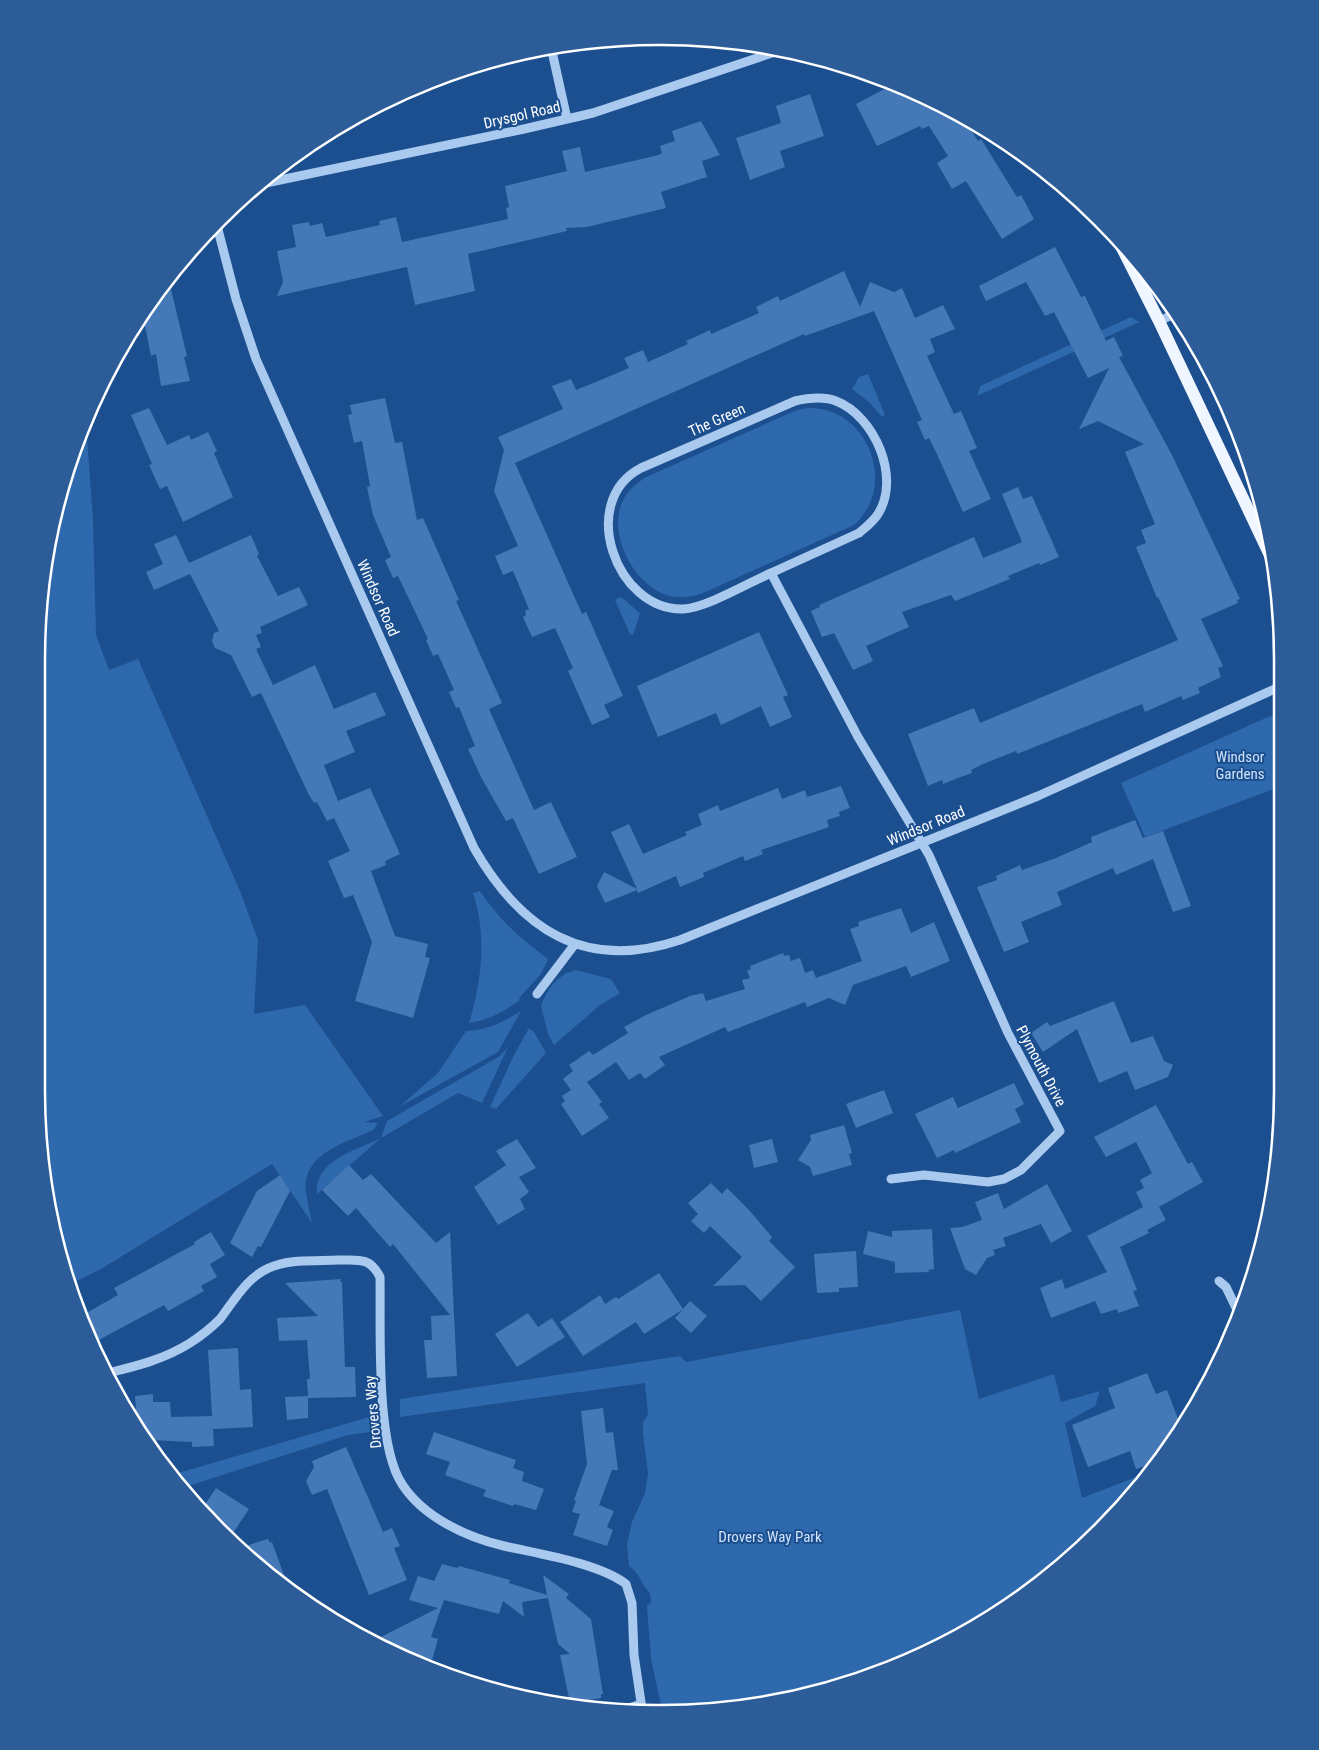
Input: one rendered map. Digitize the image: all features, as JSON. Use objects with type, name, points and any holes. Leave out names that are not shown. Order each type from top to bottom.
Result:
[{"type":"main road","points":[[1131,265],[1160,321],[1262,540]]},
{"type":"street","points":[[553,55],[567,119]]},
{"type":"street","name":"Drysgol Road","points":[[273,181],[567,119],[613,107],[767,55]]},
{"type":"street","name":"Windsor Road","points":[[219,232],[236,299],[256,358],[474,848],[497,886],[514,905],[550,933],[574,944],[594,949],[622,952],[650,949],[680,940],[1038,796],[1274,689]]},
{"type":"street","points":[[1160,321],[1169,316]]},
{"type":"street","name":"The Green","points":[[809,398],[834,400],[857,414],[876,443],[886,471],[884,499],[879,514],[859,533],[771,573],[693,607],[668,608],[655,603],[633,587],[621,567],[608,537],[608,516],[614,493],[622,482],[637,470],[795,401],[809,398]]},
{"type":"street","points":[[771,573],[849,721],[922,842]]},
{"type":"street","name":"Plymouth Drive","points":[[891,1179],[924,1175],[988,1182],[1004,1179],[1021,1170],[1060,1131],[1008,1033],[922,842]]},
{"type":"street","points":[[538,994],[574,944]]},
{"type":"street","name":"Drovers Way","points":[[113,1372],[159,1359],[188,1344],[219,1319],[246,1285],[261,1272],[274,1266],[291,1262],[356,1260],[368,1262],[375,1267],[380,1278],[385,1421],[393,1466],[401,1483],[423,1508],[452,1526],[500,1545],[578,1564],[611,1576],[626,1584],[632,1603],[634,1655],[642,1705]]},
{"type":"street","points":[[1218,1280],[1226,1288],[1234,1306]]},
{"type":"green space","points":[[1131,317],[1139,322],[977,396],[980,386]]},
{"type":"green space","points":[[868,374],[885,415],[882,417],[870,403],[852,389],[859,377]]},
{"type":"green space","points":[[808,408],[829,411],[846,420],[860,434],[870,451],[875,470],[874,490],[867,508],[854,525],[701,594],[684,597],[666,595],[653,589],[642,579],[624,552],[618,522],[620,507],[631,489],[644,478],[797,410]]},
{"type":"green space","points":[[87,438],[93,519],[96,635],[109,670],[138,659],[240,891],[258,940],[254,1014],[305,1005],[383,1116],[364,1122],[378,1123],[373,1130],[323,1154],[309,1170],[306,1190],[312,1223],[272,1164],[101,1269],[76,1282],[66,1250],[50,1171],[46,1131],[45,1090],[46,619],[50,579],[66,500]]},
{"type":"green space","points":[[621,597],[640,613],[633,635],[630,634],[615,600]]},
{"type":"green space","name":"Windsor Gardens","points":[[1274,714],[1274,789],[1145,837],[1121,783]]},
{"type":"green space","points":[[480,891],[511,928],[548,959],[541,974],[519,998],[520,1000],[496,1015],[469,1023],[480,974],[480,925],[473,893]]},
{"type":"green space","points":[[576,970],[611,979],[620,993],[600,1005],[554,1045],[548,1034],[541,1006],[546,994],[554,983],[564,975]]},
{"type":"green space","points":[[521,1011],[498,1052],[399,1107],[438,1073],[466,1031],[495,1025]]},
{"type":"green space","points":[[529,1028],[534,1032],[546,1053],[496,1109],[490,1107],[514,1055]]},
{"type":"green space","points":[[508,1047],[482,1103],[458,1093],[381,1138],[387,1121],[500,1056]]},
{"type":"green space","points":[[381,1138],[317,1194],[318,1182],[322,1173],[330,1165],[349,1152]]},
{"type":"green space","name":"Drovers Way Park","points":[[960,1310],[979,1399],[1054,1374],[1061,1402],[1100,1391],[1095,1406],[1065,1423],[1082,1498],[1138,1476],[1094,1525],[1065,1553],[1034,1578],[967,1623],[931,1642],[895,1658],[819,1684],[740,1700],[661,1705],[651,1659],[647,1606],[651,1602],[650,1593],[636,1572],[629,1566],[627,1544],[632,1522],[645,1493],[648,1474],[643,1434],[643,1423],[648,1414],[645,1383],[400,1417],[400,1399],[680,1356],[686,1362]]},
{"type":"green space","points":[[369,1417],[370,1432],[348,1435],[189,1486],[178,1473]]},
{"type":"building","points":[[886,89],[931,108],[967,127],[978,141],[981,139],[1017,197],[1021,195],[1034,219],[1002,239],[966,181],[952,189],[937,163],[948,156],[929,126],[922,129],[920,126],[877,146],[856,104]]},
{"type":"building","points":[[810,94],[824,136],[780,151],[785,167],[750,180],[736,138],[781,123],[776,106]]},
{"type":"building","points":[[701,121],[720,155],[702,161],[707,177],[661,192],[666,208],[587,227],[566,228],[567,231],[468,254],[475,291],[415,305],[407,267],[277,296],[283,282],[277,251],[296,247],[292,225],[309,222],[310,226],[322,223],[326,237],[380,225],[379,221],[396,217],[402,242],[508,219],[506,208],[509,207],[505,186],[567,171],[562,151],[580,147],[585,172],[659,155],[662,153],[660,146],[675,141],[672,131]]},
{"type":"building","points":[[1055,247],[1081,297],[1085,296],[1106,341],[1114,337],[1123,356],[1119,357],[1173,457],[1240,599],[1237,600],[1238,603],[1201,619],[1223,666],[1218,668],[1221,677],[1198,688],[1200,693],[1183,700],[1181,696],[1145,712],[1142,704],[1017,754],[1016,751],[983,764],[971,770],[972,773],[943,784],[942,780],[928,786],[908,734],[974,708],[980,723],[1178,640],[1157,598],[1136,547],[1146,543],[1141,530],[1155,524],[1125,452],[1144,444],[1098,421],[1079,429],[1109,368],[1088,378],[1054,312],[1045,316],[1026,282],[986,301],[979,286]]},
{"type":"building","points":[[844,271],[860,307],[870,282],[894,292],[902,288],[915,318],[943,305],[955,329],[930,339],[935,352],[927,356],[954,414],[961,411],[977,448],[969,451],[991,499],[963,512],[929,438],[925,440],[917,422],[922,420],[874,311],[805,336],[804,334],[515,463],[582,614],[586,612],[623,696],[604,705],[610,717],[592,725],[568,671],[573,668],[555,628],[532,637],[523,617],[526,615],[525,611],[529,609],[513,571],[503,575],[495,556],[518,546],[494,491],[504,450],[498,437],[563,409],[552,386],[571,379],[576,390],[629,368],[624,358],[643,350],[648,362],[688,344],[686,341],[710,330],[711,334],[759,313],[756,307],[778,296],[780,301]]},
{"type":"building","points":[[170,287],[187,356],[184,357],[190,381],[161,386],[156,354],[151,356],[145,325]]},
{"type":"building","points":[[385,398],[395,443],[402,442],[417,520],[423,518],[459,600],[456,601],[502,703],[489,709],[534,810],[551,802],[577,857],[539,874],[513,818],[506,821],[482,779],[468,749],[475,746],[459,707],[456,708],[449,692],[454,690],[438,654],[433,656],[426,640],[428,639],[398,576],[393,578],[385,560],[391,557],[373,515],[367,487],[370,486],[362,441],[354,443],[348,415],[352,414],[350,405]]},
{"type":"building","points":[[149,408],[167,445],[189,435],[191,440],[208,432],[217,451],[214,453],[233,497],[183,522],[167,486],[160,489],[149,465],[152,464],[131,415]]},
{"type":"building","points":[[1018,487],[1023,499],[1032,496],[1059,557],[1008,576],[1010,579],[955,601],[951,595],[902,612],[909,627],[866,646],[873,661],[853,670],[834,633],[822,637],[811,611],[820,607],[819,605],[974,537],[983,558],[1022,542],[1002,494]]},
{"type":"building","points":[[176,535],[189,563],[251,535],[259,554],[257,556],[278,596],[299,587],[308,605],[260,627],[262,633],[256,635],[261,647],[256,649],[273,685],[315,665],[334,709],[375,692],[386,715],[346,731],[355,752],[324,765],[338,801],[370,788],[400,854],[385,861],[386,865],[371,871],[395,936],[428,944],[425,957],[430,958],[413,1018],[355,1001],[372,942],[353,895],[344,898],[328,861],[350,851],[334,818],[327,821],[317,802],[314,803],[308,793],[261,693],[252,697],[231,655],[215,648],[212,641],[214,633],[219,631],[190,574],[154,590],[146,572],[163,564],[154,544]]},
{"type":"building","points":[[759,632],[788,695],[783,697],[792,717],[770,727],[761,706],[721,725],[716,713],[658,737],[637,686]]},
{"type":"building","points":[[841,786],[850,808],[839,812],[840,816],[827,820],[829,827],[761,850],[763,854],[745,861],[743,856],[703,873],[704,877],[680,887],[676,876],[638,893],[637,890],[605,903],[597,886],[604,872],[637,889],[611,832],[629,824],[643,854],[687,835],[685,832],[702,825],[698,814],[718,805],[720,811],[778,788],[782,799],[805,790],[807,797]]},
{"type":"building","points":[[1135,820],[1143,838],[1163,831],[1191,906],[1173,912],[1153,859],[1116,875],[1113,868],[1057,892],[1062,905],[1021,922],[1029,942],[1004,952],[977,887],[997,880],[996,876],[1020,865],[1022,870],[1056,858],[1092,842],[1091,837]]},
{"type":"building","points":[[901,908],[911,933],[934,922],[950,961],[911,977],[906,966],[853,985],[845,1005],[829,998],[807,1007],[805,1002],[728,1032],[725,1027],[659,1057],[665,1065],[645,1079],[640,1073],[629,1080],[616,1062],[587,1082],[602,1102],[599,1104],[609,1118],[582,1136],[561,1104],[565,1101],[562,1096],[571,1090],[563,1079],[573,1071],[569,1065],[589,1051],[593,1055],[628,1033],[624,1027],[646,1015],[690,996],[703,993],[706,1001],[745,989],[742,980],[750,978],[747,971],[751,969],[750,966],[783,953],[784,956],[789,955],[791,961],[800,958],[805,973],[813,970],[816,978],[862,961],[850,929],[859,926],[858,922]]},
{"type":"building","points":[[1114,1001],[1131,1043],[1153,1036],[1164,1061],[1173,1065],[1168,1077],[1135,1090],[1127,1071],[1099,1083],[1077,1029],[1043,1052],[1031,1033],[1047,1022],[1050,1026]]},
{"type":"building","points":[[1014,1083],[1024,1104],[1015,1109],[1021,1122],[955,1153],[954,1150],[937,1158],[915,1114],[953,1097],[958,1108]]},
{"type":"building","points":[[884,1090],[893,1113],[856,1128],[846,1104]]},
{"type":"building","points":[[1156,1105],[1188,1164],[1192,1162],[1203,1182],[1159,1207],[1166,1220],[1147,1230],[1149,1233],[1120,1247],[1137,1290],[1133,1291],[1139,1306],[1118,1313],[1117,1309],[1101,1314],[1095,1301],[1051,1318],[1040,1288],[1062,1279],[1065,1289],[1107,1272],[1087,1236],[1143,1207],[1136,1192],[1144,1188],[1140,1180],[1152,1173],[1136,1142],[1106,1157],[1094,1137]]},
{"type":"building","points":[[844,1125],[852,1153],[849,1154],[852,1165],[813,1176],[810,1167],[798,1160],[811,1140],[810,1135]]},
{"type":"building","points":[[517,1139],[536,1168],[519,1177],[529,1192],[520,1199],[525,1209],[498,1225],[474,1187],[506,1165],[496,1151]]},
{"type":"building","points":[[772,1139],[778,1162],[754,1168],[749,1145]]},
{"type":"building","points":[[349,1165],[363,1180],[371,1174],[436,1243],[450,1232],[457,1376],[427,1378],[424,1340],[432,1340],[431,1316],[450,1315],[393,1244],[390,1247],[356,1208],[348,1216],[322,1190]]},
{"type":"building","points":[[280,1175],[290,1191],[261,1247],[258,1246],[252,1257],[230,1243],[257,1191]]},
{"type":"building","points":[[711,1183],[722,1194],[727,1188],[749,1210],[772,1237],[769,1241],[795,1267],[761,1301],[745,1285],[713,1286],[742,1257],[710,1226],[704,1233],[691,1221],[698,1214],[688,1203]]},
{"type":"building","points":[[1047,1184],[1072,1231],[1051,1243],[1041,1224],[1003,1238],[1006,1246],[993,1250],[995,1255],[987,1258],[976,1275],[965,1269],[950,1228],[962,1227],[982,1220],[975,1202],[998,1193],[1004,1209]]},
{"type":"building","points":[[932,1229],[934,1269],[928,1270],[929,1272],[895,1273],[895,1262],[863,1254],[868,1231],[892,1237],[892,1231]]},
{"type":"building","points":[[211,1232],[225,1255],[210,1264],[217,1277],[201,1286],[204,1291],[168,1311],[164,1305],[98,1340],[87,1313],[118,1295],[114,1288],[195,1244],[194,1242]]},
{"type":"building","points":[[856,1251],[858,1287],[839,1288],[839,1292],[817,1293],[814,1254]]},
{"type":"building","points":[[659,1273],[683,1309],[690,1301],[707,1316],[691,1333],[675,1318],[682,1310],[644,1334],[636,1322],[583,1356],[560,1322],[600,1295],[605,1304],[616,1297],[618,1299]]},
{"type":"building","points":[[341,1279],[345,1367],[355,1367],[356,1397],[308,1398],[308,1418],[287,1420],[285,1397],[308,1396],[307,1379],[310,1379],[307,1340],[279,1341],[277,1318],[318,1316],[285,1283]]},
{"type":"building","points":[[528,1313],[538,1327],[552,1318],[565,1337],[517,1367],[495,1334]]},
{"type":"building","points":[[238,1348],[240,1390],[251,1389],[253,1427],[213,1429],[214,1446],[192,1447],[192,1442],[155,1440],[134,1409],[136,1409],[135,1396],[153,1394],[153,1402],[170,1402],[171,1417],[212,1416],[208,1350]]},
{"type":"building","points":[[1147,1373],[1156,1394],[1167,1390],[1178,1419],[1147,1465],[1136,1469],[1130,1451],[1088,1467],[1072,1425],[1115,1408],[1108,1388]]},
{"type":"building","points":[[603,1408],[606,1433],[613,1432],[618,1470],[612,1470],[599,1505],[614,1511],[607,1527],[613,1530],[607,1546],[573,1535],[580,1514],[572,1512],[576,1501],[574,1500],[587,1464],[581,1411]]},
{"type":"building","points":[[434,1432],[516,1460],[513,1468],[524,1472],[522,1481],[544,1489],[536,1510],[514,1504],[513,1506],[483,1496],[486,1490],[445,1475],[450,1462],[426,1454]]},
{"type":"building","points":[[346,1447],[383,1532],[392,1528],[400,1546],[394,1548],[407,1580],[369,1595],[327,1489],[312,1495],[306,1481],[314,1467],[312,1461]]},
{"type":"building","points":[[216,1488],[249,1509],[233,1533],[205,1504]]},
{"type":"building","points":[[268,1539],[270,1543],[272,1542],[285,1578],[254,1553],[246,1546]]},
{"type":"building","points":[[442,1564],[457,1568],[459,1566],[510,1580],[509,1583],[547,1595],[543,1575],[569,1594],[566,1598],[591,1619],[603,1694],[601,1694],[601,1698],[585,1701],[569,1698],[560,1655],[570,1654],[558,1644],[548,1598],[522,1602],[524,1617],[503,1601],[499,1614],[444,1600],[431,1637],[438,1639],[432,1660],[380,1638],[438,1608],[409,1600],[418,1576],[434,1581]]}]
